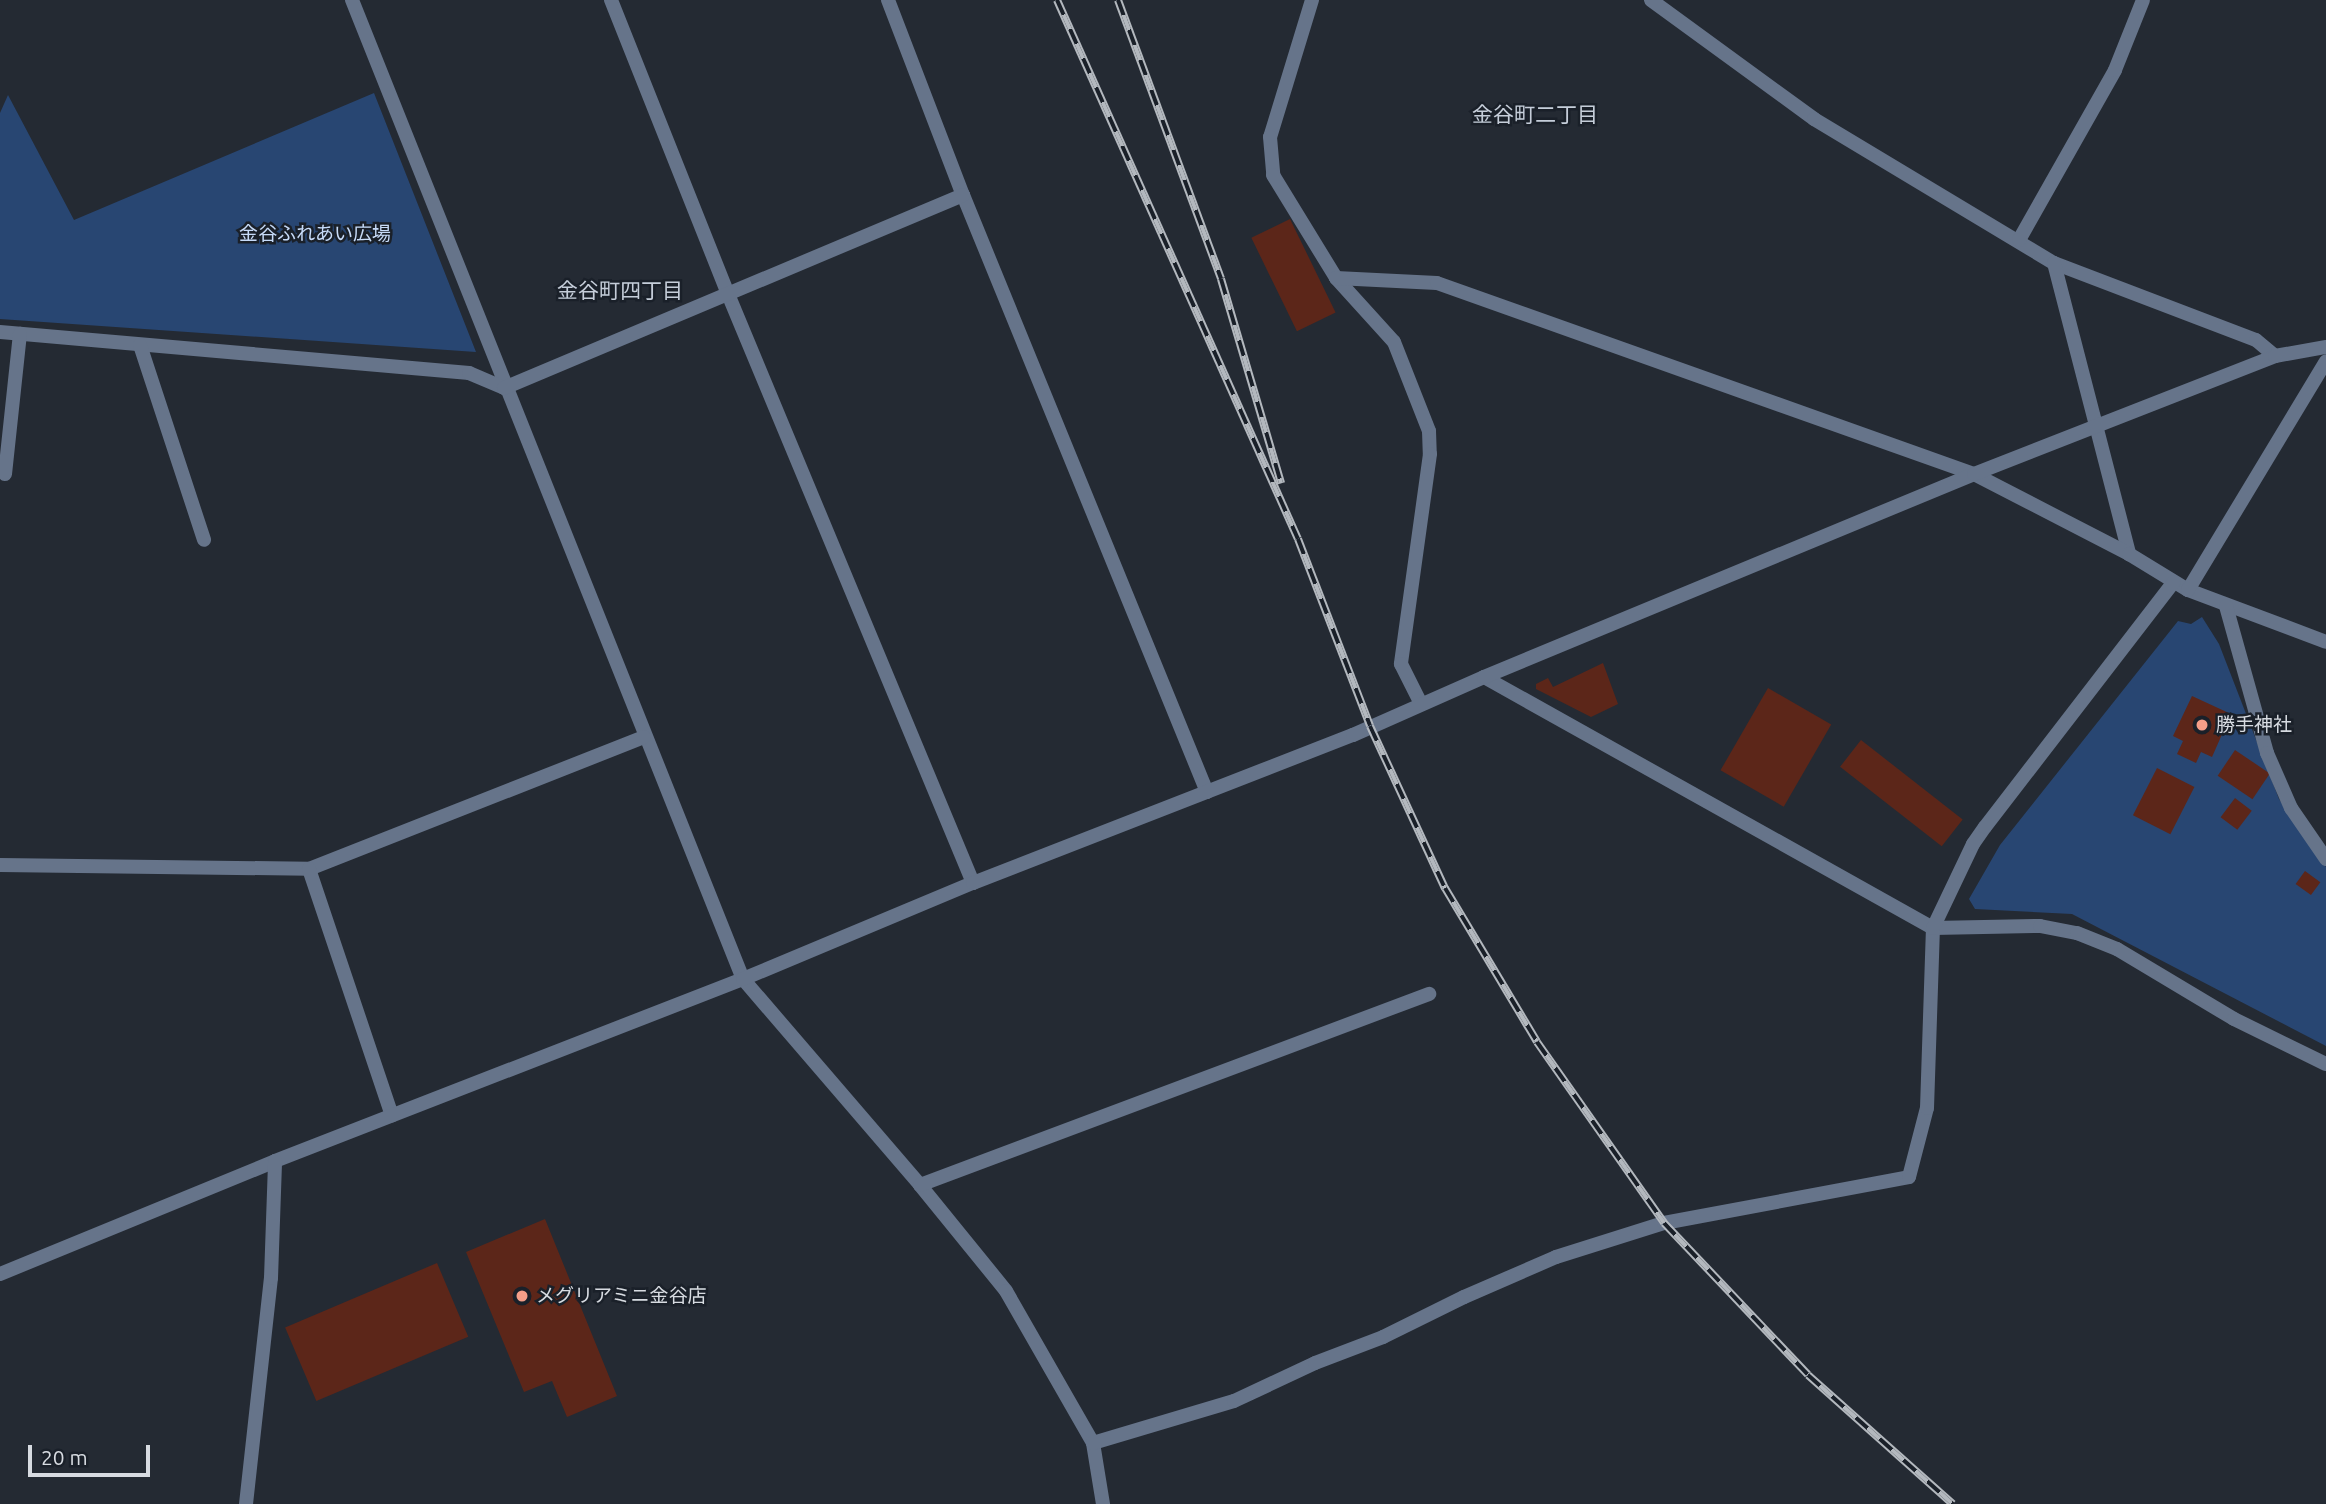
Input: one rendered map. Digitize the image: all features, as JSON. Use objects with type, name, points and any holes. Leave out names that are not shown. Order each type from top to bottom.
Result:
[{"type":"street","points":[[352,0],[504,388],[743,979],[920,1185],[1006,1291],[1093,1443],[1103,1504]]},
{"type":"street","points":[[611,0],[728,294],[972,883]]},
{"type":"street","points":[[888,0],[963,195],[1207,792]]},
{"type":"street","points":[[1312,0],[1270,137],[1273,175],[1336,278],[1394,342],[1429,431],[1430,454],[1401,664],[1421,704]]},
{"type":"street","points":[[1651,0],[1814,119],[2054,263],[2256,340],[2275,356]]},
{"type":"street","points":[[2019,240],[2115,70],[2143,0]]},
{"type":"street","points":[[0,332],[469,373],[504,388],[963,195]]},
{"type":"street","points":[[2054,263],[2129,554]]},
{"type":"street","points":[[1336,278],[1437,283],[1974,474],[2129,554],[2188,590],[2326,642]]},
{"type":"street","points":[[5,474],[20,334]]},
{"type":"street","points":[[140,345],[204,540]]},
{"type":"street","points":[[0,1274],[275,1161],[743,979],[972,883],[1353,735],[1484,677],[1974,474],[2275,356],[2326,347]]},
{"type":"street","points":[[2188,590],[2326,361]]},
{"type":"street","points":[[1093,1443],[1234,1401],[1315,1363],[1383,1337],[1464,1297],[1556,1257],[1664,1223],[1909,1177],[1927,1108],[1933,928],[1973,844],[2174,582]]},
{"type":"street","points":[[2226,606],[2266,753],[2291,808],[2326,859]]},
{"type":"street","points":[[1484,677],[1933,928],[2040,926],[2077,933],[2117,949],[2234,1018],[2326,1064]]},
{"type":"street","points":[[0,865],[309,869],[644,737]]},
{"type":"street","points":[[309,869],[392,1115]]},
{"type":"street","points":[[920,1185],[1429,994]]},
{"type":"street","points":[[246,1504],[271,1278],[275,1161]]},
{"type":"green space","name":"金谷ふれあい広場","points":[[374,93],[476,352],[0,319],[0,113],[8,95],[74,220]]},
{"type":"green space","points":[[2202,617],[2219,644],[2279,799],[2326,867],[2326,1046],[2072,914],[1975,909],[1969,899],[2000,845],[2178,621],[2191,624]]},
{"type":"building","points":[[1290,219],[1336,312],[1297,331],[1251,238]]},
{"type":"building","points":[[1603,663],[1618,704],[1591,717],[1536,689],[1536,684],[1548,678],[1553,687]]},
{"type":"building","points":[[1768,688],[1831,724],[1784,807],[1720,770]]},
{"type":"building","name":"勝手神社","points":[[2192,696],[2231,714],[2212,757],[2201,752],[2196,763],[2177,754],[2183,741],[2173,736]]},
{"type":"building","points":[[1861,740],[1963,819],[1942,846],[1840,767]]},
{"type":"building","points":[[2235,750],[2270,773],[2252,799],[2218,776]]},
{"type":"building","points":[[2157,768],[2194,787],[2170,834],[2133,815]]},
{"type":"building","points":[[2235,798],[2252,811],[2237,830],[2221,817]]},
{"type":"building","points":[[2305,871],[2320,882],[2311,895],[2296,884]]},
{"type":"building","points":[[545,1219],[617,1396],[567,1417],[552,1381],[524,1392],[466,1252]]},
{"type":"building","points":[[437,1263],[468,1337],[316,1401],[285,1327]]},
{"type":"railway","points":[[1057,0],[1298,539],[1370,726],[1445,888],[1537,1042],[1664,1223],[1808,1375],[1953,1504]]},
{"type":"railway","points":[[1118,0],[1221,279],[1281,483]]},
{"type":"place","name":"勝手神社","points":[[2202,725]]},
{"type":"place","name":"メグリアミニ金谷店","points":[[522,1296]]},
{"type":"district","name":"金谷町二丁目","points":[[1535,114]]},
{"type":"district","name":"金谷町四丁目","points":[[620,290]]}]
